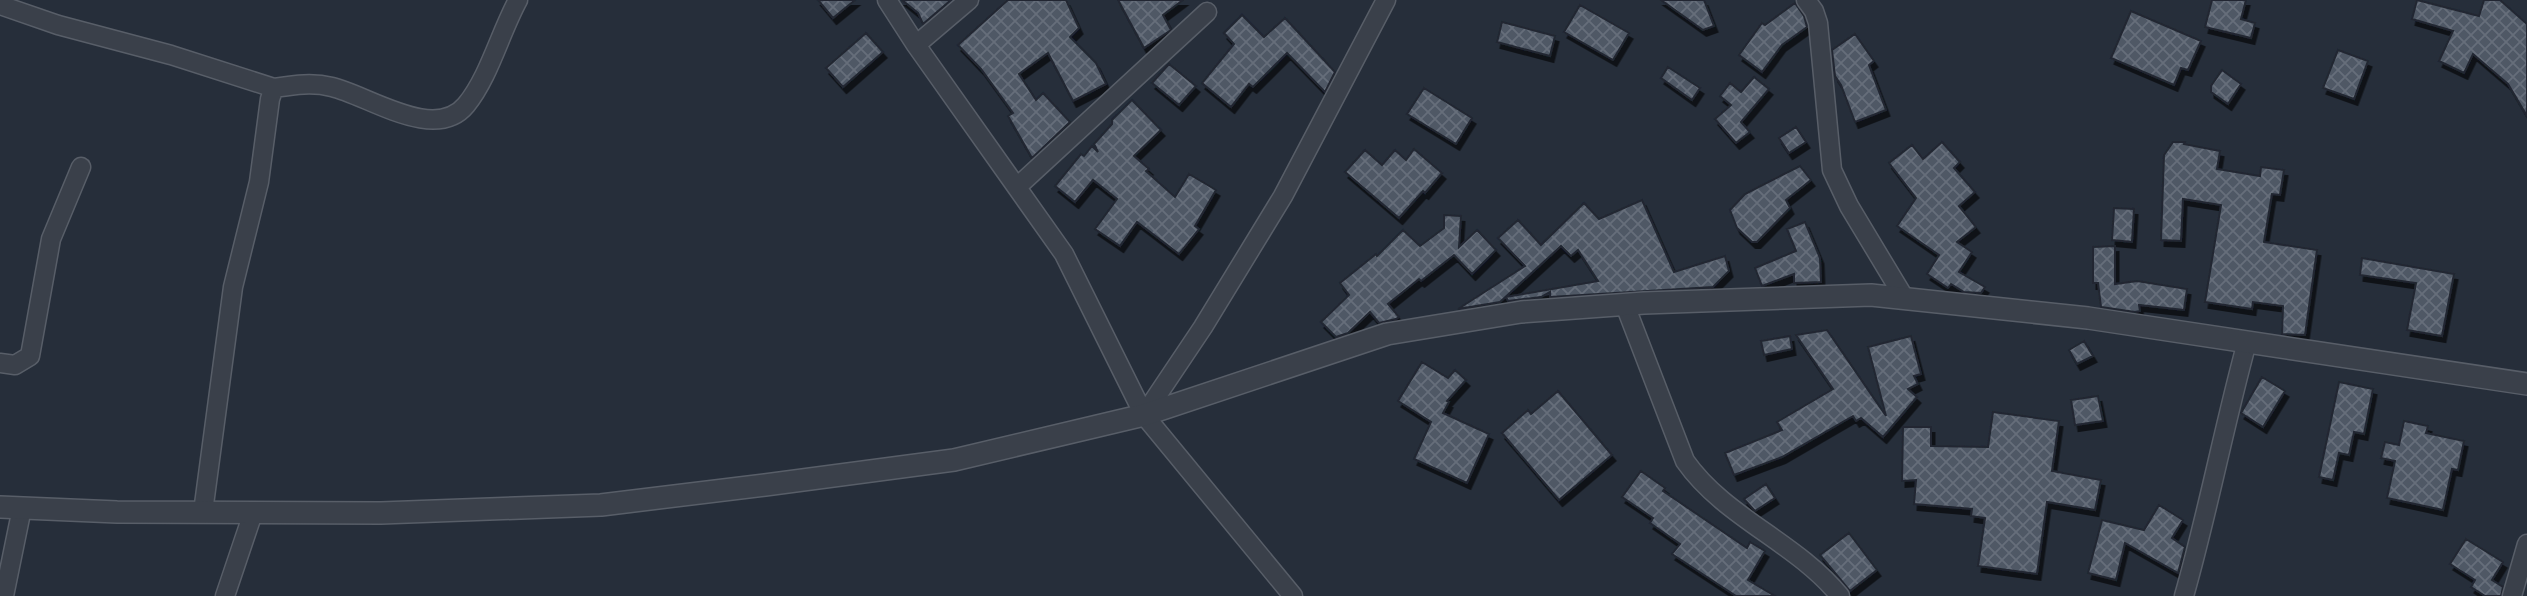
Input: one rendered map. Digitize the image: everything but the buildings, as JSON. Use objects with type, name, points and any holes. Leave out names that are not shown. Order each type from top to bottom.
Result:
[{"type":"street","points":[[0,5],[58,25],[182,58],[274,88],[308,83],[334,87],[379,106],[429,120],[454,115],[464,108],[475,93],[518,0]]},
{"type":"street","points":[[887,0],[1064,254],[1143,415],[1293,596]]},
{"type":"street","points":[[916,45],[969,0]]},
{"type":"street","points":[[1143,415],[1203,327],[1283,196],[1386,0]]},
{"type":"street","points":[[1807,0],[1818,23],[1832,170],[1849,206],[1905,299]]},
{"type":"street","points":[[1017,187],[1207,12]]},
{"type":"street","points":[[203,512],[233,287],[259,181],[270,99],[274,88]]},
{"type":"street","points":[[0,363],[15,365],[30,356],[51,239],[82,167]]},
{"type":"street","points":[[0,507],[117,512],[381,513],[601,505],[954,460],[1143,415],[1387,334],[1521,312],[1808,296],[1871,295],[2088,318],[2527,384]]},
{"type":"street","points":[[1625,305],[1685,461],[1699,480],[1714,495],[1798,556],[1827,580],[1840,596]]},
{"type":"street","points":[[2184,596],[2198,546],[2222,433],[2247,342]]},
{"type":"street","points":[[4,596],[22,508]]},
{"type":"street","points":[[225,596],[253,513]]},
{"type":"street","points":[[2512,596],[2527,544]]}]
